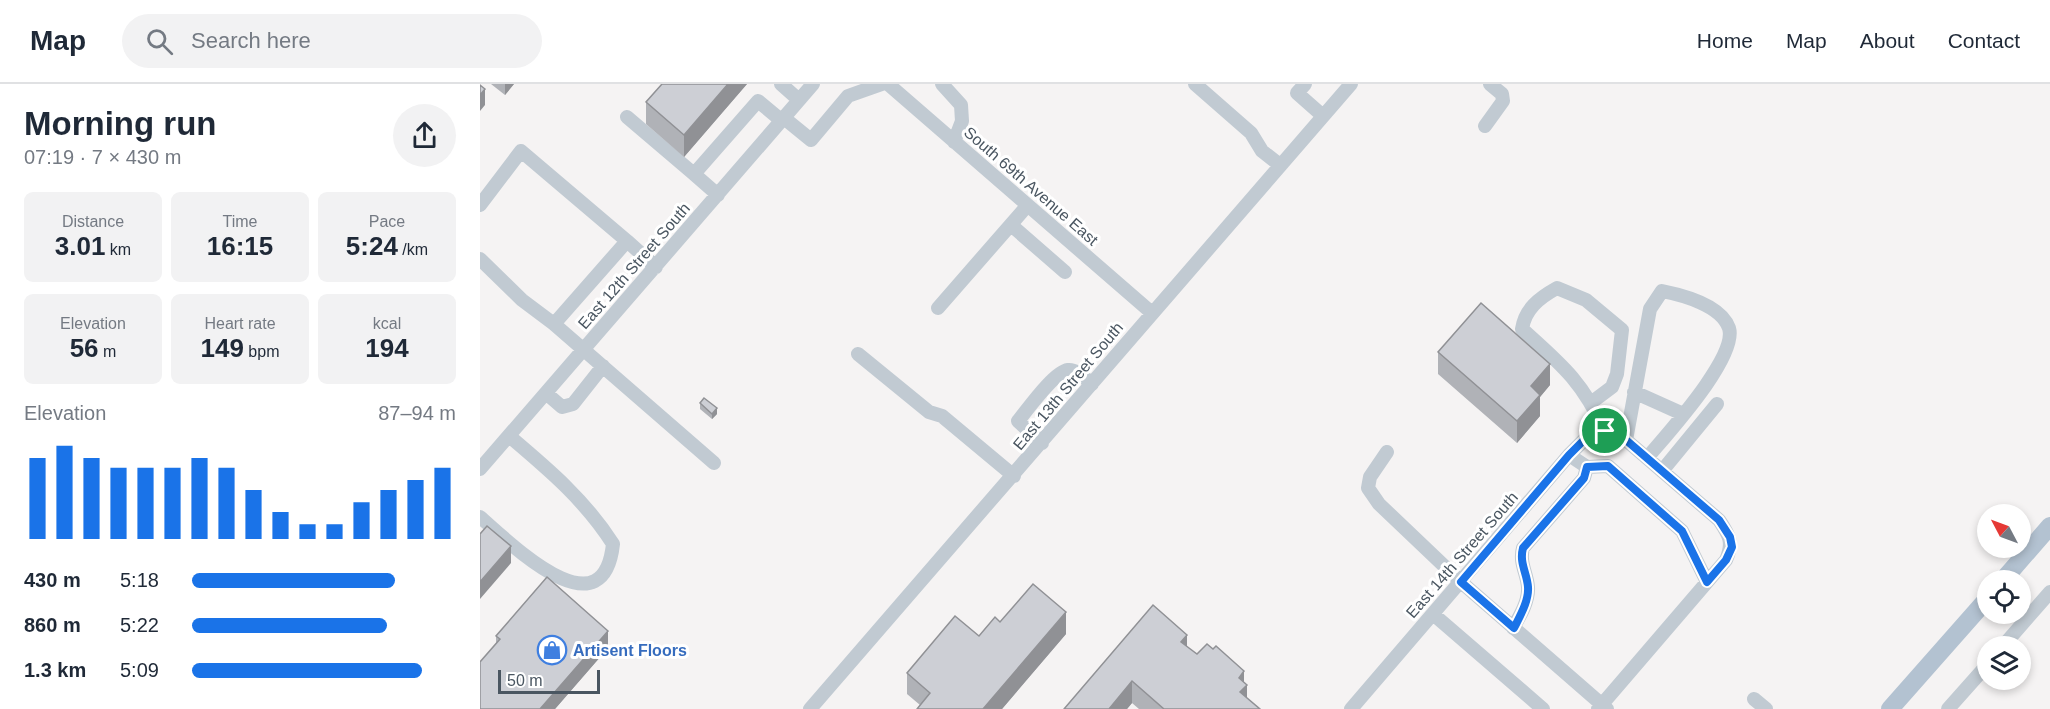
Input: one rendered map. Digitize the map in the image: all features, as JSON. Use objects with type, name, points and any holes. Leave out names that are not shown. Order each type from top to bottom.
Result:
[{"type":"main road","points":[[2011,570],[2050,526]]},
{"type":"main road","points":[[1890,709],[1977,610]]},
{"type":"street","points":[[781,84],[799,100]]},
{"type":"street","name":"East 12th Street South","points":[[480,469],[813,84]]},
{"type":"street","points":[[694,174],[758,101],[811,140],[848,96],[882,84]]},
{"type":"street","name":"South 69th Avenue East","points":[[888,84],[1152,313]]},
{"type":"street","points":[[942,84],[961,105],[962,121],[954,142]]},
{"type":"street","points":[[1195,84],[1251,133],[1262,151],[1280,165]]},
{"type":"street","name":"East 13th Street South","points":[[810,709],[1351,84]]},
{"type":"street","points":[[1485,126],[1503,101],[1502,94],[1490,84]]},
{"type":"street","points":[[1296,87],[1323,116]]},
{"type":"street","points":[[627,117],[718,195]]},
{"type":"street","points":[[480,205],[521,151],[656,267]]},
{"type":"street","points":[[938,308],[1027,206]]},
{"type":"street","points":[[1011,225],[1065,272]]},
{"type":"street","points":[[554,324],[627,241]]},
{"type":"street","points":[[480,259],[522,300],[584,349],[714,463]]},
{"type":"street","points":[[1387,452],[1370,477],[1368,488],[1379,504],[1461,582],[1602,708],[1726,560],[1732,547],[1730,537],[1719,520],[1626,440],[1605,431],[1592,402],[1572,374],[1522,329],[1524,315],[1542,296],[1557,288],[1586,300],[1622,330],[1617,374],[1612,387],[1592,402]]},
{"type":"street","points":[[1626,440],[1650,309],[1662,291],[1692,297],[1715,312],[1730,330],[1726,352],[1706,386],[1647,458]]},
{"type":"street","points":[[858,354],[929,412],[942,416],[1014,476]]},
{"type":"street","points":[[547,394],[562,406],[573,404],[603,366]]},
{"type":"street","points":[[1042,443],[1017,421],[1058,375],[1067,370],[1076,371],[1092,384]]},
{"type":"street","points":[[1635,392],[1683,414]]},
{"type":"street","points":[[1662,471],[1717,404]]},
{"type":"street","name":"East 14th Street South","points":[[1351,709],[1569,455],[1584,440],[1605,431]]},
{"type":"street","points":[[480,517],[541,567],[560,579],[576,584],[588,583],[599,578],[612,558],[613,544],[589,510],[567,485],[509,436]]},
{"type":"street","points":[[1569,455],[1587,467],[1608,466],[1682,531],[1707,582]]},
{"type":"street","points":[[1514,628],[1523,612],[1528,588],[1521,557],[1523,548],[1584,478],[1587,467]]},
{"type":"street","points":[[1500,536],[1523,548]]},
{"type":"street","points":[[2012,636],[2050,592]]},
{"type":"street","points":[[1433,614],[1543,709]]},
{"type":"street","points":[[1948,709],[1977,676]]},
{"type":"street","points":[[1754,699],[1766,709]]},
{"type":"building","points":[[662,84],[728,84],[684,135],[646,102]]},
{"type":"building","points":[[480,85],[485,89],[480,95]]},
{"type":"building","points":[[1481,303],[1550,364],[1531,386],[1540,395],[1517,421],[1438,352]]},
{"type":"building","points":[[704,398],[717,408],[712,414],[700,403]]},
{"type":"building","points":[[487,526],[511,546],[480,582],[480,534]]},
{"type":"building","name":"Artisent Floors","points":[[547,577],[608,631],[540,709],[480,709],[480,662],[500,639],[496,636]]},
{"type":"building","points":[[1033,584],[1066,612],[983,709],[917,709],[930,693],[907,673],[955,616],[979,636],[995,617],[1000,622]]},
{"type":"building","points":[[1153,605],[1187,635],[1181,642],[1197,654],[1207,644],[1213,649],[1216,646],[1244,671],[1239,678],[1247,685],[1240,692],[1260,709],[1164,709],[1132,681],[1109,709],[1064,709]]},
{"type":"place","name":"Artisent Floors","points":[[552,650]]},
{"type":"route","points":[[1605,431],[1626,440],[1719,520],[1730,537],[1732,547],[1726,560],[1707,582],[1690,543],[1682,531],[1608,466],[1587,467],[1584,478],[1523,548],[1521,557],[1528,588],[1523,612],[1514,628],[1461,582],[1569,455],[1584,440],[1605,431]]}]
